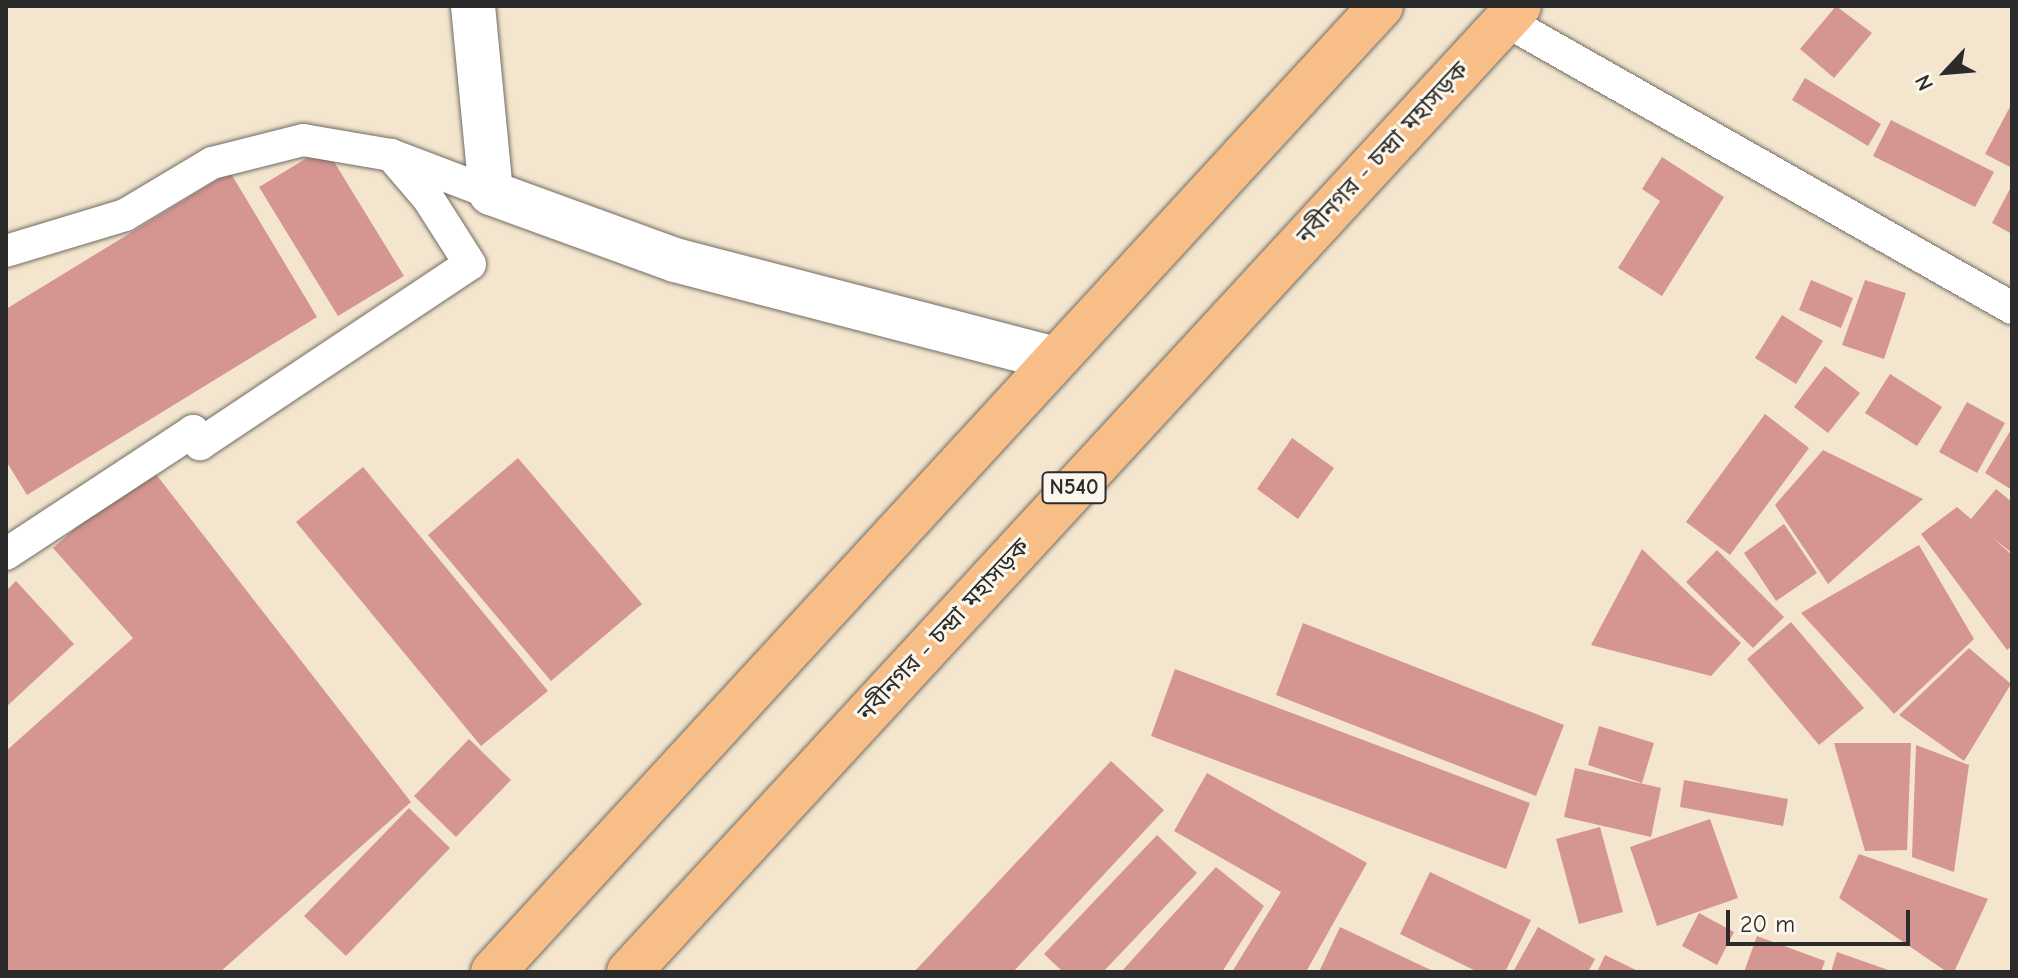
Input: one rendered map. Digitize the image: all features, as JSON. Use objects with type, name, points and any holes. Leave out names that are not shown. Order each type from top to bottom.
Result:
[{"type":"highway","points":[[493,972],[1381,6]]},
{"type":"highway","name":"নবীনগর - চন্দ্রা মহাসড়ক","points":[[629,972],[1513,13]]},
{"type":"street","points":[[473,6],[491,193],[675,260],[1054,359]]},
{"type":"lane","points":[[1513,13],[2012,308]]},
{"type":"lane","points":[[6,251],[125,215],[212,163],[303,140],[391,155],[491,193]]},
{"type":"lane","points":[[6,554],[193,431],[200,444],[470,264],[428,198],[391,155]]},
{"type":"building","points":[[1836,6],[1872,33],[1834,78],[1800,49]]},
{"type":"building","points":[[1805,78],[1881,124],[1868,146],[1792,100]]},
{"type":"building","points":[[2012,103],[2012,168],[1985,154]]},
{"type":"building","points":[[1891,120],[1994,172],[1975,207],[1873,156]]},
{"type":"building","points":[[325,147],[404,276],[338,316],[259,187]]},
{"type":"building","points":[[1662,157],[1724,197],[1662,296],[1618,268],[1660,201],[1642,189]]},
{"type":"building","points":[[230,172],[317,317],[27,495],[6,461],[6,309]]},
{"type":"building","points":[[2012,185],[2012,234],[1992,223]]},
{"type":"building","points":[[1811,280],[1853,298],[1841,328],[1799,310]]},
{"type":"building","points":[[1865,280],[1906,293],[1884,359],[1842,345]]},
{"type":"building","points":[[1782,315],[1823,341],[1796,384],[1755,358]]},
{"type":"building","points":[[1825,366],[1860,393],[1828,433],[1794,407]]},
{"type":"building","points":[[1890,374],[1942,407],[1917,446],[1865,413]]},
{"type":"building","points":[[1967,402],[2005,423],[1977,473],[1939,452]]},
{"type":"building","points":[[1765,414],[1809,448],[1730,555],[1686,522]]},
{"type":"building","points":[[2012,428],[2012,490],[1985,473]]},
{"type":"building","points":[[1292,438],[1334,468],[1298,519],[1257,489]]},
{"type":"building","points":[[1823,450],[1923,499],[1828,584],[1775,505]]},
{"type":"building","points":[[518,458],[642,604],[551,681],[428,535]]},
{"type":"building","points":[[148,464],[411,802],[220,972],[6,972],[6,751],[133,638],[53,548]]},
{"type":"building","points":[[363,467],[548,691],[481,746],[296,522]]},
{"type":"building","points":[[1996,489],[2012,502],[2012,553],[1993,538],[2012,555],[2012,646],[2007,650],[1921,534],[1957,507],[1971,519]]},
{"type":"building","points":[[1784,524],[1817,573],[1776,601],[1744,553]]},
{"type":"building","points":[[1919,545],[1974,639],[1894,714],[1801,613]]},
{"type":"building","points":[[1642,549],[1741,643],[1711,676],[1591,645]]},
{"type":"building","points":[[1717,550],[1784,617],[1753,648],[1686,582]]},
{"type":"building","points":[[16,581],[74,644],[6,707],[6,591]]},
{"type":"building","points":[[1791,622],[1864,708],[1819,745],[1747,659]]},
{"type":"building","points":[[1303,623],[1564,725],[1536,796],[1276,695]]},
{"type":"building","points":[[1969,648],[2011,684],[1964,761],[1899,715]]},
{"type":"building","points":[[1175,669],[1530,803],[1506,869],[1151,736]]},
{"type":"building","points":[[1599,726],[1654,743],[1642,783],[1588,765]]},
{"type":"building","points":[[469,739],[511,780],[456,837],[414,796]]},
{"type":"building","points":[[1834,743],[1911,743],[1907,850],[1865,851]]},
{"type":"building","points":[[1916,745],[1969,765],[1954,872],[1912,857]]},
{"type":"building","points":[[1111,761],[1164,810],[1013,972],[914,972]]},
{"type":"building","points":[[1575,768],[1661,788],[1651,837],[1564,817]]},
{"type":"building","points":[[1207,773],[1367,863],[1306,972],[1232,972],[1281,892],[1174,831]]},
{"type":"building","points":[[1684,780],[1788,799],[1783,826],[1680,807]]},
{"type":"building","points":[[409,808],[450,848],[346,956],[304,916]]},
{"type":"building","points":[[1710,819],[1738,898],[1657,926],[1630,847]]},
{"type":"building","points":[[1600,827],[1623,912],[1579,924],[1556,839]]},
{"type":"building","points":[[1157,835],[1197,873],[1103,972],[1063,972],[1044,954]]},
{"type":"building","points":[[1859,854],[1988,899],[1954,972],[1947,972],[1839,898]]},
{"type":"building","points":[[1216,867],[1264,906],[1222,972],[1121,972]]},
{"type":"building","points":[[1430,872],[1531,920],[1505,972],[1478,972],[1400,934]]},
{"type":"building","points":[[1699,913],[1734,932],[1717,965],[1682,946]]},
{"type":"building","points":[[1340,927],[1435,972],[1319,972]]},
{"type":"building","points":[[1538,927],[1595,959],[1588,972],[1513,972]]},
{"type":"building","points":[[1757,936],[1825,961],[1821,972],[1744,972]]},
{"type":"building","points":[[1837,952],[1894,972],[1831,972]]},
{"type":"building","points":[[1605,955],[1640,972],[1597,972]]}]
